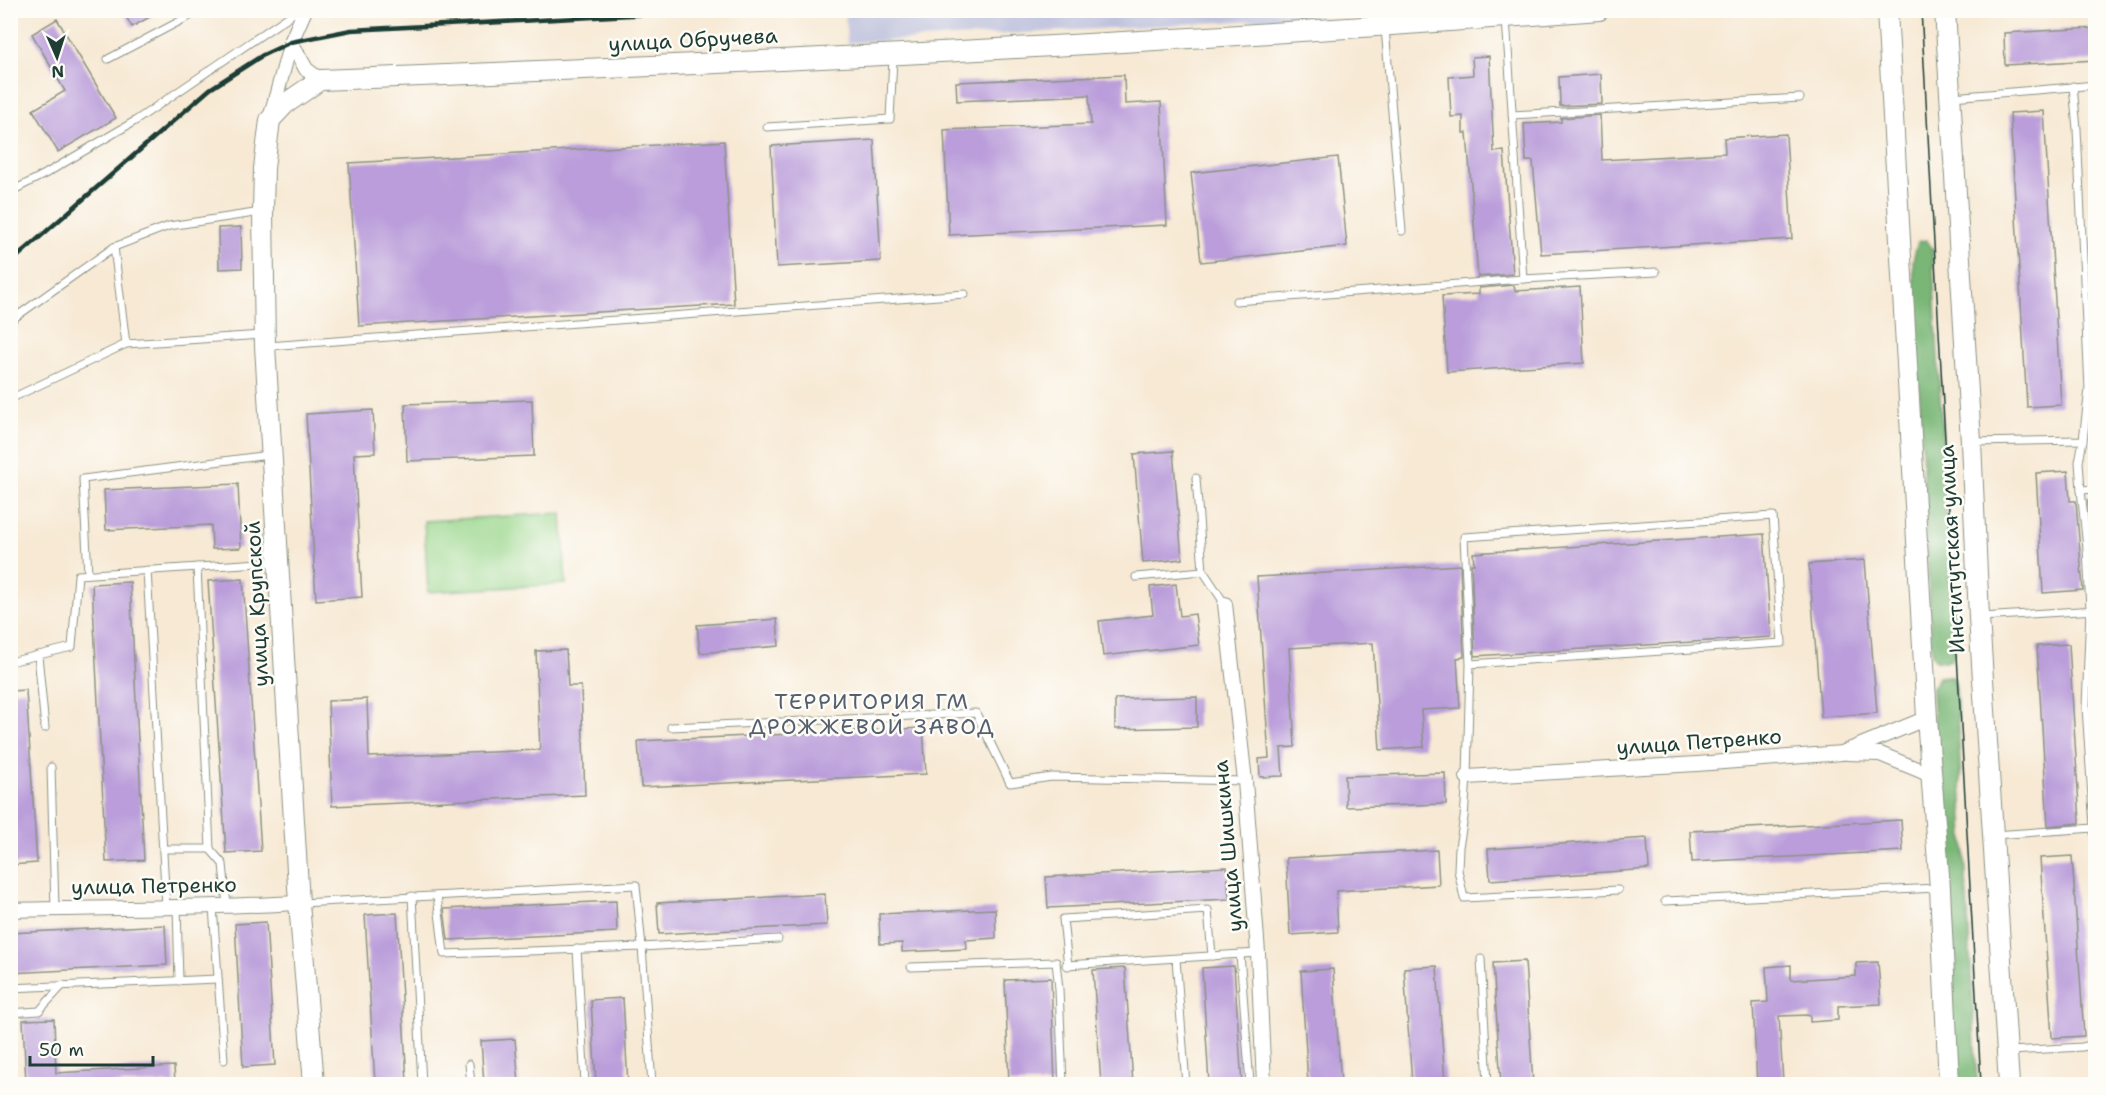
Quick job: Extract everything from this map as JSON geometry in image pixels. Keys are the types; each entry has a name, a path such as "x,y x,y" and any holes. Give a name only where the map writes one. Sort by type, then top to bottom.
{"main road":[{"name":"улица Обручева","path":"320,80 893,55 1385,26 1599,10"},
{"name":"Институтская улица","path":"1887,10 1927,718 1940,888 1949,1084"},
{"name":"Институтская улица","path":"1945,10 1979,617 2009,1084"},
{"path":"270,120 285,104 320,80"},
{"name":"улица Крупской","path":"270,120 264,168 265,340 299,903 314,1084"}],"street":[{"path":"270,120 291,42 305,10"},
{"path":"291,42 306,69 320,80"},
{"name":"улица Шишкина","path":"1225,604 1245,781 1264,1084"},
{"name":"улица Петренко","path":"1467,777 1842,753 1927,718"},
{"path":"1842,753 1880,754 1931,775"},
{"name":"улица Петренко","path":"10,910 220,907 299,903"}],"lane":[{"path":"10,24 14,10"},
{"path":"108,59 201,10"},
{"path":"10,192 135,121 298,10"},
{"path":"1506,18 1523,279"},
{"path":"1385,26 1402,231"},
{"path":"767,127 890,119 893,55"},
{"path":"1950,97 2096,85"},
{"path":"2073,86 2092,389 2079,462 2093,610 2086,707 2096,858"},
{"path":"1512,115 1800,98"},
{"path":"10,321 114,247 169,226 263,212"},
{"path":"114,247 126,344"},
{"path":"1236,301 1523,279 1656,272"},
{"path":"10,399 126,344 265,340 965,294"},
{"path":"1971,442 2083,440"},
{"path":"88,574 83,479 272,455"},
{"path":"1196,478 1203,571 1225,604"},
{"path":"2081,490 2096,489"},
{"path":"1470,664 1782,643 1773,516 1464,537 1470,664 1467,777 1458,870 1464,898 1618,890"},
{"path":"2087,548 2096,548"},
{"path":"10,662 72,647 78,575 278,562"},
{"path":"197,567 210,849 223,864 217,979 224,1060"},
{"path":"147,570 163,849 179,981"},
{"path":"1136,577 1203,571"},
{"path":"1979,617 2093,610"},
{"path":"38,655 45,728"},
{"path":"2086,707 2096,706"},
{"path":"671,727 976,713 1010,783 1052,777 1245,781"},
{"path":"51,767 55,909"},
{"path":"1993,835 2094,828"},
{"path":"163,849 210,849"},
{"path":"299,903 636,885 652,1084"},
{"path":"1665,901 1940,888"},
{"path":"412,896 422,1084"},
{"path":"437,896 444,954 642,947 778,939"},
{"path":"1068,966 1063,919 1208,910 1212,956"},
{"path":"577,949 585,1084"},
{"path":"911,967 1056,962 1068,966 1257,953"},
{"path":"1240,954 1250,1084"},
{"path":"1176,959 1186,1084"},
{"path":"1481,959 1488,1084"},
{"path":"1056,962 1063,1084"},
{"path":"10,988 217,979"},
{"path":"10,1013 39,1011 63,985"},
{"path":"2007,1051 2082,1047 2096,1044"},
{"path":"469,1064 471,1084"}],"shaded area":[{"path":"845,10 1386,11 847,43"}],"green space":[{"path":"1926,240 1932,248 1954,652 1951,659 1945,661 1936,660 1932,655 1913,260 1918,242"},
{"path":"562,513 566,584 428,592 424,521"},
{"path":"1949,676 1954,679 1956,688 1977,1084 1953,1084 1932,690 1938,677"}],"building":[{"path":"122,10 162,10 132,27"},
{"path":"57,19 116,118 58,152 33,110 65,91 32,34"},
{"path":"2096,28 2096,60 2005,65 2004,33"},
{"path":"1489,56 1494,152 1504,151 1513,274 1478,277 1467,133 1463,133 1463,116 1451,117 1449,77 1473,75 1472,57"},
{"path":"1601,74 1602,104 1560,106 1559,77"},
{"path":"1124,75 1125,104 1161,102 1167,225 949,235 944,130 1091,124 1089,95 957,101 956,82"},
{"path":"2044,111 2061,405 2027,407 2010,113"},
{"path":"1600,115 1602,160 1725,153 1724,138 1786,134 1792,239 1541,254 1533,161 1526,161 1524,124 1561,122 1561,118"},
{"path":"874,140 881,261 777,267 771,146"},
{"path":"724,141 734,304 359,326 349,163"},
{"path":"1338,157 1347,246 1201,262 1191,173"},
{"path":"241,227 242,268 219,269 218,228"},
{"path":"1514,285 1515,291 1580,287 1584,363 1447,372 1442,296 1479,294 1479,288"},
{"path":"532,400 534,456 407,461 405,404"},
{"path":"373,410 375,453 354,454 362,597 316,600 306,414"},
{"path":"1173,451 1182,559 1143,563 1134,454"},
{"path":"2068,471 2070,501 2076,501 2083,590 2043,593 2036,473"},
{"path":"238,484 241,548 212,549 211,525 106,530 104,490"},
{"path":"2088,500 2096,500 2096,542 2092,542"},
{"path":"1764,534 1771,637 1475,656 1471,564 1474,564 1473,553"},
{"path":"1865,560 1877,713 1821,717 1809,564"},
{"path":"1460,565 1464,657 1457,658 1460,708 1421,710 1424,747 1380,750 1373,643 1289,648 1295,747 1281,748 1283,776 1260,777 1259,759 1269,758 1257,577"},
{"path":"243,579 261,851 226,853 208,581"},
{"path":"130,582 144,860 106,862 92,584"},
{"path":"1176,584 1180,616 1195,614 1199,645 1103,656 1099,621 1153,615 1150,587"},
{"path":"777,619 779,646 700,653 697,625"},
{"path":"2069,644 2080,823 2048,826 2037,646"},
{"path":"566,650 568,686 581,686 585,795 332,806 328,701 367,699 369,757 540,750 536,651"},
{"path":"26,690 37,863 10,865 10,691"},
{"path":"1197,697 1197,727 1115,729 1115,699"},
{"path":"923,728 926,774 641,787 638,741"},
{"path":"1445,773 1446,804 1346,807 1345,776"},
{"path":"1901,820 1903,851 1692,862 1690,831"},
{"path":"1647,838 1649,869 1490,880 1488,849"},
{"path":"1437,850 1439,885 1336,891 1338,932 1290,935 1286,858"},
{"path":"2072,856 2084,1036 2052,1038 2040,858"},
{"path":"1227,867 1229,899 1048,908 1046,877"},
{"path":"825,894 827,925 659,934 657,903"},
{"path":"616,901 617,932 448,940 444,909"},
{"path":"995,909 996,938 966,940 967,949 902,952 902,943 880,944 879,914"},
{"path":"397,913 407,1082 375,1084 365,915"},
{"path":"266,922 275,1065 243,1067 235,924"},
{"path":"165,925 167,965 10,973 10,933"},
{"path":"1525,961 1533,1084 1501,1084 1493,963"},
{"path":"1878,962 1881,1004 1838,1006 1838,1020 1810,1022 1810,1015 1779,1016 1783,1082 1757,1084 1753,1003 1768,1002 1766,967 1791,965 1791,980 1856,976 1856,963"},
{"path":"1234,966 1242,1084 1209,1084 1202,968"},
{"path":"1437,966 1445,1084 1412,1084 1404,968"},
{"path":"1125,968 1133,1084 1101,1084 1093,970"},
{"path":"1333,969 1341,1084 1308,1084 1301,971"},
{"path":"1051,978 1055,1084 1009,1084 1005,980"},
{"path":"623,998 628,1084 596,1084 591,1000"},
{"path":"54,1019 56,1073 174,1066 175,1084 26,1084 23,1020"},
{"path":"515,1039 519,1084 484,1084 481,1041"}],"tram line":[{"path":"1921,10 1981,1084"}],"railway":[{"path":"10,263 210,89 263,55 291,42 351,30 725,10"}],"district":[{"name":"ТЕРРИТОРИЯ ГМ ДРОЖЖЕВОЙ ЗАВОД","path":"872,714"}]}
